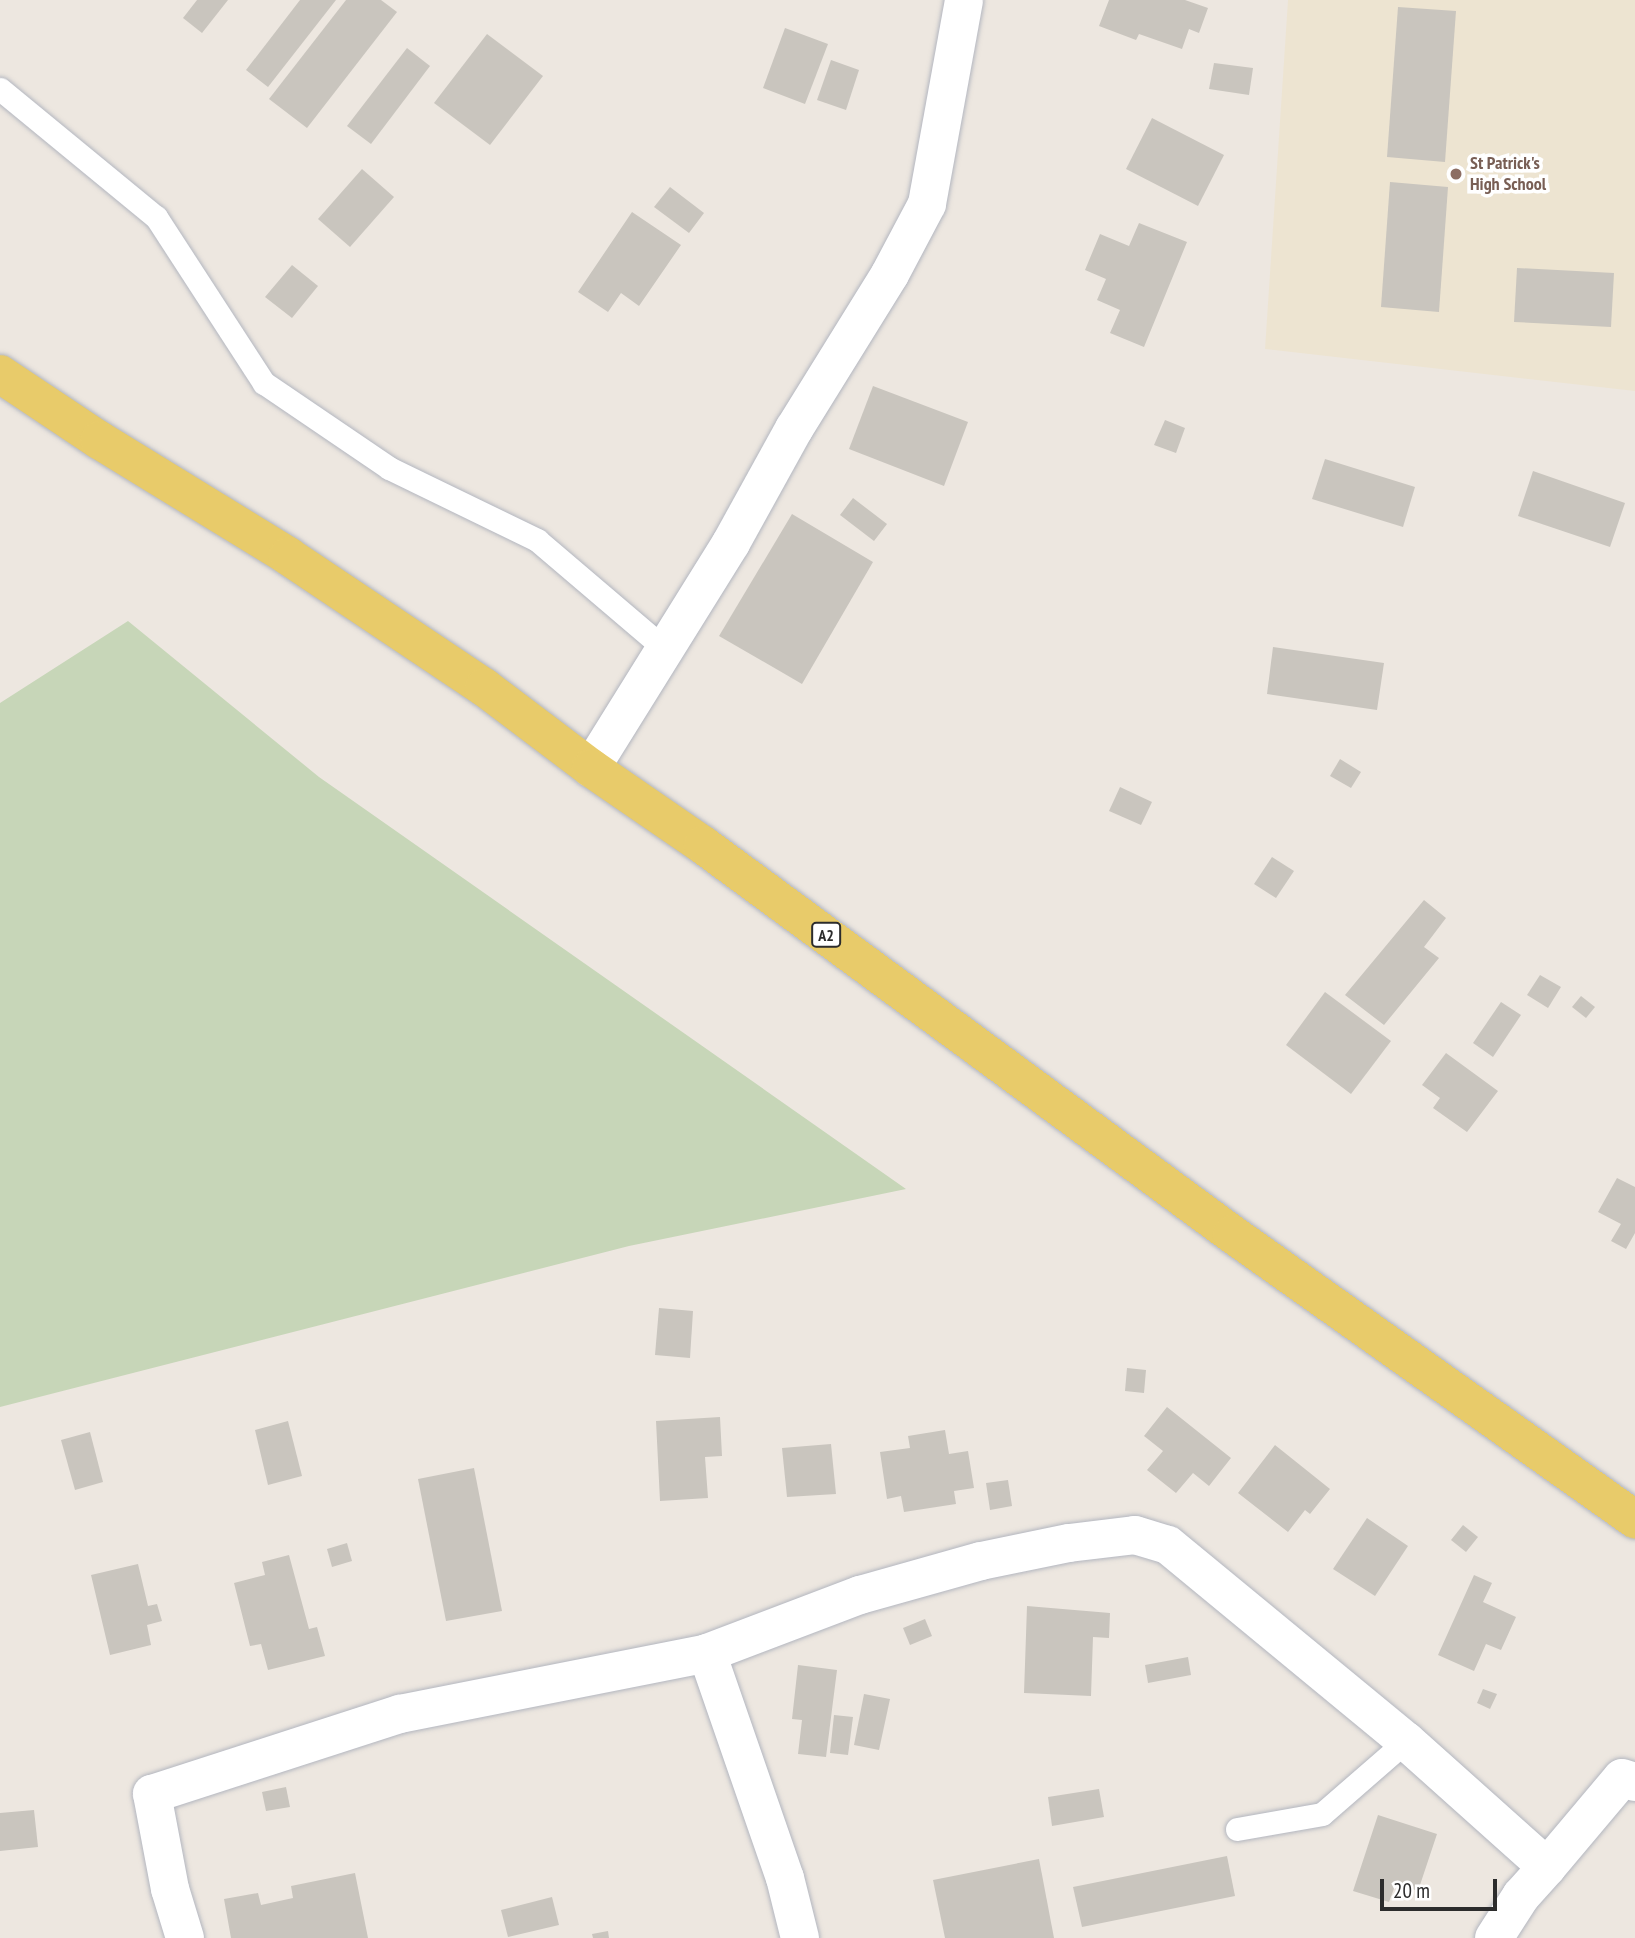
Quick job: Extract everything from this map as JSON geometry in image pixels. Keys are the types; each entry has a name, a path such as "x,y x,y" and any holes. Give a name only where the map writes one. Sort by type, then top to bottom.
{"main road":[{"name":"A2","path":"0,374 323,579 484,687 591,768 703,845 1232,1234 1635,1519"}],"street":[{"path":"591,768 890,274 927,204 964,0"},
{"path":"185,1938 170,1889 152,1794 400,1714 707,1653 860,1595 981,1561 1069,1543 1135,1535 1168,1545 1406,1741 1547,1867"},
{"path":"707,1653 785,1878 800,1938"},
{"path":"1494,1938 1521,1896 1622,1778 1635,1782"}],"lane":[{"path":"0,89 156,217 264,383 389,468 537,540 665,649"},
{"path":"1237,1829 1322,1814 1406,1741"}],"shaded area":[{"name":"St Patrick's High School","path":"1288,0 1635,0 1635,391 1265,349"}],"green space":[{"path":"128,621 319,777 906,1189 629,1246 0,1407 0,703"}],"building":[{"path":"197,0 228,0 202,33 183,18"},
{"path":"300,0 336,0 268,87 246,70"},
{"path":"346,0 381,0 397,12 307,128 269,99"},
{"path":"1109,0 1185,0 1208,8 1199,33 1189,29 1182,49 1139,34 1136,40 1099,26"},
{"path":"1398,7 1456,11 1445,162 1387,157"},
{"path":"785,28 828,44 805,104 763,88"},
{"path":"487,34 543,76 490,145 434,103"},
{"path":"407,48 430,66 371,144 347,126"},
{"path":"831,60 859,70 846,110 817,100"},
{"path":"1214,63 1253,68 1249,95 1209,89"},
{"path":"1152,118 1224,155 1198,206 1126,169"},
{"path":"362,169 394,197 350,247 318,219"},
{"path":"1390,182 1448,187 1439,312 1381,307"},
{"path":"670,187 704,213 689,233 654,207"},
{"path":"632,212 681,245 639,306 621,293 608,312 578,292"},
{"path":"1139,223 1187,242 1144,347 1110,333 1120,310 1097,300 1106,279 1085,270 1100,234 1129,246"},
{"path":"292,265 318,286 292,318 265,297"},
{"path":"1517,268 1614,273 1611,327 1514,322"},
{"path":"873,386 968,422 944,486 849,449"},
{"path":"1165,420 1185,428 1176,453 1154,445"},
{"path":"1325,459 1415,487 1403,527 1312,499"},
{"path":"1533,471 1625,503 1610,547 1518,516"},
{"path":"853,498 887,524 874,541 840,515"},
{"path":"792,514 873,562 802,684 719,636"},
{"path":"1273,647 1384,663 1377,710 1267,694"},
{"path":"1340,759 1361,772 1351,788 1330,776"},
{"path":"1120,787 1152,802 1141,825 1109,811"},
{"path":"1272,857 1294,871 1276,898 1254,884"},
{"path":"1424,900 1446,918 1424,947 1439,958 1384,1025 1345,995"},
{"path":"1540,975 1561,987 1548,1008 1527,995"},
{"path":"1325,992 1391,1041 1351,1094 1286,1045"},
{"path":"1581,996 1595,1007 1586,1018 1572,1007"},
{"path":"1501,1002 1521,1015 1493,1057 1473,1043"},
{"path":"1446,1053 1498,1091 1467,1132 1433,1108 1440,1098 1422,1085"},
{"path":"1617,1178 1635,1187 1635,1233 1626,1249 1611,1241 1621,1224 1598,1212"},
{"path":"659,1308 693,1311 690,1358 655,1355"},
{"path":"1127,1368 1146,1370 1144,1393 1125,1391"},
{"path":"1167,1407 1231,1458 1209,1486 1193,1473 1176,1493 1147,1470 1163,1451 1144,1436"},
{"path":"720,1417 722,1456 705,1457 708,1498 660,1501 656,1421"},
{"path":"288,1421 302,1476 268,1485 255,1430"},
{"path":"945,1430 949,1454 968,1451 974,1488 954,1491 956,1504 904,1512 901,1496 887,1499 880,1452 910,1448 908,1436"},
{"path":"90,1432 103,1482 75,1490 61,1440"},
{"path":"831,1444 836,1494 787,1497 782,1448"},
{"path":"1275,1445 1330,1489 1310,1514 1305,1510 1288,1532 1238,1493"},
{"path":"474,1468 502,1611 446,1621 418,1479"},
{"path":"1008,1480 1012,1506 990,1510 986,1483"},
{"path":"1367,1518 1408,1546 1375,1596 1333,1569"},
{"path":"1463,1525 1478,1537 1466,1552 1451,1540"},
{"path":"347,1543 352,1561 332,1567 327,1549"},
{"path":"289,1555 309,1629 317,1627 325,1656 268,1670 261,1644 250,1646 234,1583 265,1575 262,1562"},
{"path":"138,1564 148,1606 157,1604 162,1621 147,1625 151,1645 110,1655 91,1575"},
{"path":"1474,1575 1492,1583 1483,1602 1516,1617 1501,1650 1486,1644 1474,1671 1438,1655"},
{"path":"1027,1606 1110,1613 1109,1638 1093,1637 1091,1696 1024,1693"},
{"path":"925,1619 932,1636 910,1645 903,1628"},
{"path":"1188,1657 1191,1675 1148,1683 1145,1665"},
{"path":"798,1665 837,1670 826,1757 798,1754 802,1720 792,1719"},
{"path":"1483,1689 1497,1694 1490,1709 1477,1703"},
{"path":"864,1694 890,1699 879,1750 854,1745"},
{"path":"834,1715 853,1717 848,1755 830,1753"},
{"path":"286,1787 290,1807 266,1811 262,1792"},
{"path":"1099,1789 1104,1817 1052,1826 1048,1797"},
{"path":"34,1810 38,1847 0,1851 0,1813"},
{"path":"1378,1815 1437,1834 1418,1891 1396,1883 1389,1902 1353,1891"},
{"path":"1227,1856 1235,1896 1082,1927 1073,1887"},
{"path":"1039,1859 1054,1938 945,1938 933,1880"},
{"path":"355,1873 368,1938 231,1938 224,1899 258,1893 261,1905 293,1898 291,1886"},
{"path":"552,1897 559,1925 508,1937 501,1910"},
{"path":"608,1931 609,1938 593,1938 592,1934"}],"place":[{"name":"St Patrick's High School","path":"1456,174"}]}
